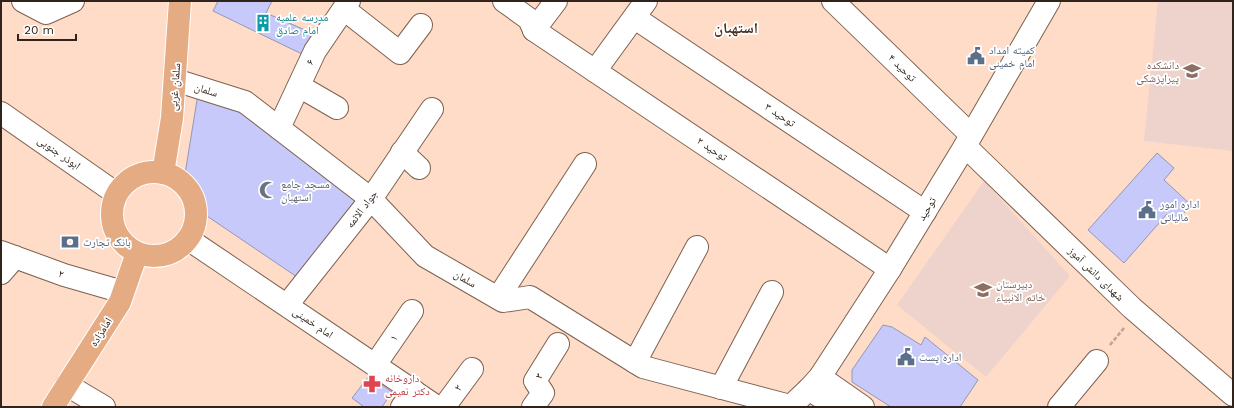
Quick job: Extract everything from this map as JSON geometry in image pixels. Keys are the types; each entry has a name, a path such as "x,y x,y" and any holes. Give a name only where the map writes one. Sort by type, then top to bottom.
{"main road":[{"name":"سلمان غربی","path":"163,173 172,118 180,1"},
{"path":"148,172 163,173 176,179 186,188 193,200 196,213 194,226 188,238 179,248 167,254 154,257 137,253 128,248 119,238 113,226 112,212 115,197 123,185 135,177 148,172"},
{"name":"امامزاده","path":"53,407 120,302 137,253"}],"street":[{"path":"23,1 46,13 73,1"},
{"name":"توحید ۲","path":"504,1 528,19 534,30 890,269"},
{"path":"534,30 556,1"},
{"name":"توحید ۴","path":"833,1 968,141"},
{"name":"توحید","path":"790,407 814,383 890,269 968,141 1049,1"},
{"path":"347,5 400,53 421,25"},
{"name":"۶","path":"279,128 315,51 347,5"},
{"path":"595,71 640,9"},
{"name":"توحید ۳","path":"640,9 925,212"},
{"name":"سلمان","path":"175,80 245,102 371,199 425,256 503,301 530,297 644,367 790,407"},
{"path":"299,86 337,108"},
{"name":"جواد الائمه","path":"287,305 371,199 432,109"},
{"name":"ابوذر جنوبی","path":"1,113 117,194"},
{"name":"شهدای دانش آموز","path":"968,141 1137,313 1233,395"},
{"path":"402,152 419,168"},
{"path":"498,298 585,164"},
{"name":"امام خمینی","path":"188,238 375,365 408,399 437,407"},
{"path":"635,362 697,247"},
{"name":"۲","path":"6,260 123,292"},
{"path":"721,388 772,292"},
{"name":"۱","path":"375,365 412,311"},
{"name":"۳","path":"533,407 543,394 535,381 558,344"},
{"path":"1059,407 1097,361"},
{"name":"۲","path":"444,407 472,369"},
{"path":"814,383 836,407"},
{"path":"814,383 864,407"},
{"path":"67,385 104,407"}],"path":[{"path":"1097,361 1137,313"}],"shaded area":[{"name":"دانشکده پیراپزشکی","path":"1158,1 1233,1 1233,151 1144,141"},
{"name":"دبیرستان خاتم الانبیاء","path":"984,181 1070,276 986,377 897,305"}],"building":[{"name":"مدرسه علمیه امام صادق","path":"218,1 272,1 266,13 312,33 304,55 213,11"},
{"name":"مسجد جامع استهبان","path":"198,94 234,104 358,200 300,279 201,212 184,180"},
{"name":"اداره امور مالیاتی","path":"1157,153 1174,168 1164,180 1191,205 1176,222 1167,214 1124,263 1088,230"},
{"name":"اداره پست","path":"883,325 892,327 921,345 925,337 978,380 960,407 891,407 852,382 852,370"},
{"name":"داروخانه دکتر نعیمی","path":"369,376 392,392 382,407 364,407 352,398"}],"place":[{"name":"مدرسه علمیه امام صادق","path":"263,23"},
{"name":"کمیته امداد امام خمینی","path":"976,56"},
{"name":"دانشکده پیراپزشکی","path":"1192,71"},
{"name":"مسجد جامع استهبان","path":"268,190"},
{"name":"اداره امور مالیاتی","path":"1147,210"},
{"name":"بانک تجارت","path":"70,242"},
{"name":"دبیرستان خاتم الانبیاء","path":"983,290"},
{"name":"اداره پست","path":"906,357"},
{"name":"داروخانه دکتر نعیمی","path":"372,384"}],"district":[{"name":"استهبان","path":"736,28"}]}
